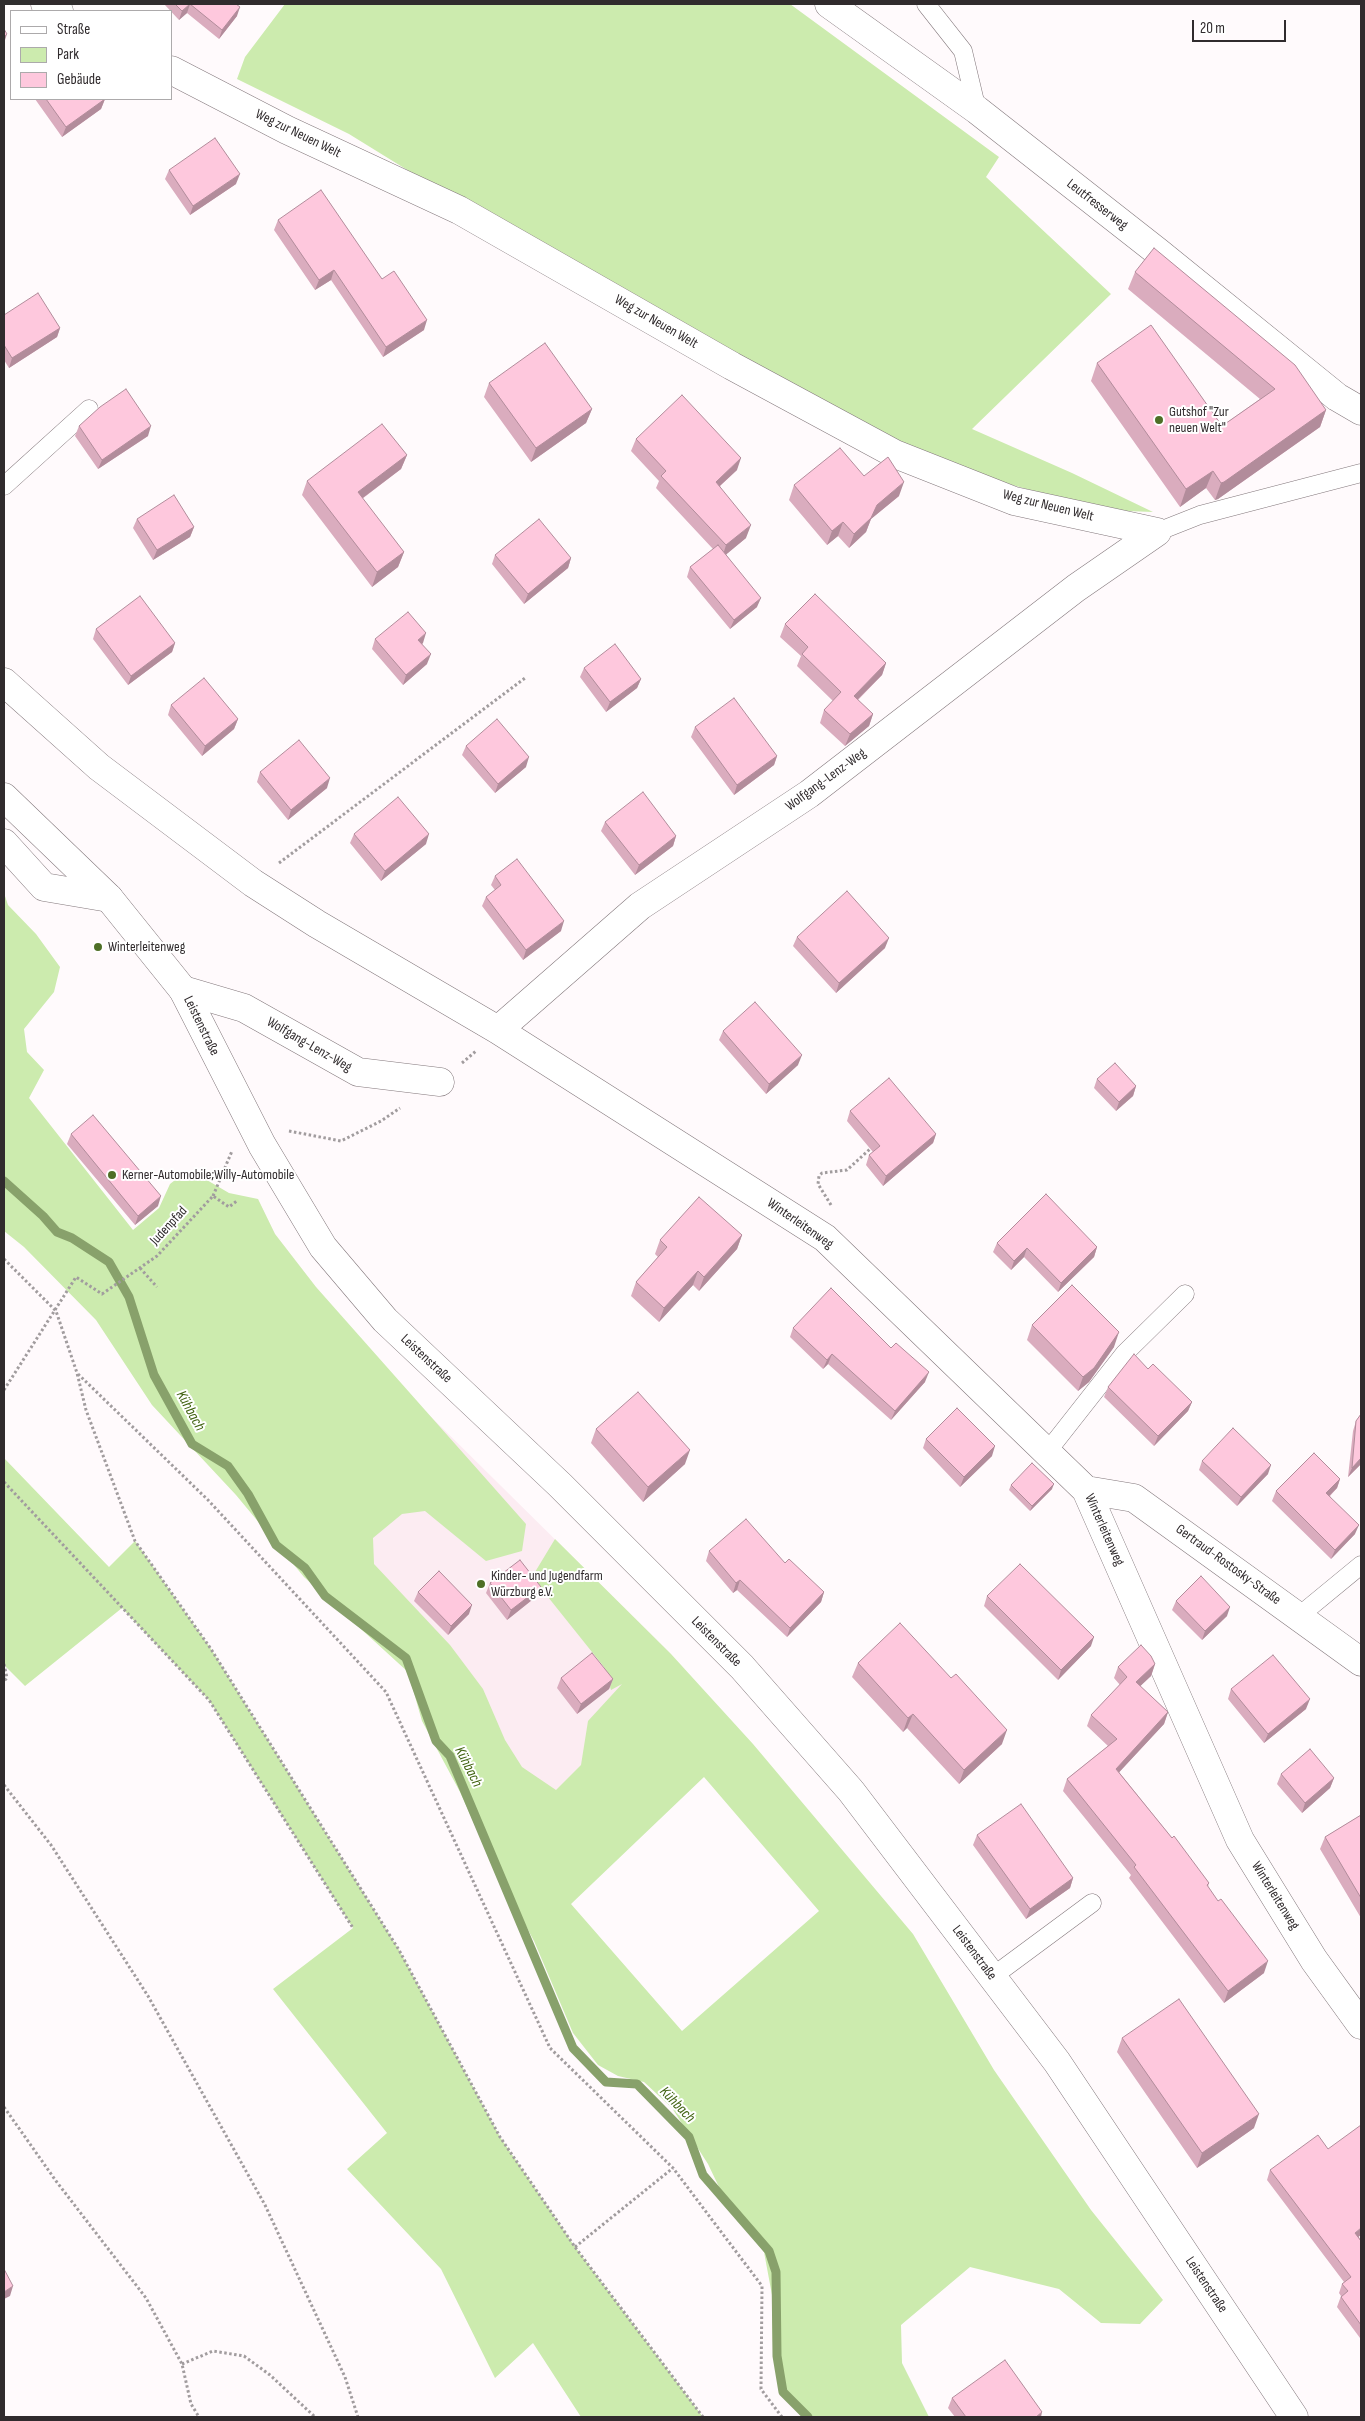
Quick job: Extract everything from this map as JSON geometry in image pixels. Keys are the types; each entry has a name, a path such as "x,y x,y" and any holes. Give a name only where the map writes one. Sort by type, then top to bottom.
{"street":[{"path":"45,4 58,10"},
{"name":"Leutfresserweg","path":"829,4 977,110 1151,246 1337,397 1361,411"},
{"name":"Weg zur Neuen Welt","path":"172,71 287,130 459,210 732,366 895,454 1014,500 1156,532"},
{"name":"Wolfgang-Lenz-Weg","path":"498,1030 640,906 810,794 1076,588 1156,532"},
{"name":"Winterleitenweg","path":"4,682 99,767 253,883 317,924 498,1030 826,1238 1086,1490 1240,1840 1314,1960 1361,2025"},
{"name":"Leistenstraße","path":"4,797 109,898 183,990 262,1145 323,1247 385,1320 560,1485 742,1668 851,1791 1057,2062 1294,2417"},
{"path":"4,843 44,888 109,898"},
{"name":"Wolfgang-Lenz-Weg","path":"183,990 244,1008 358,1072 440,1082"},
{"name":"Gertraud-Rostosky-Straße","path":"1086,1490 1134,1498 1361,1662"}],"lane":[{"path":"926,4 962,51 977,110"},
{"path":"4,486 89,409"},
{"path":"1156,532 1200,515 1361,473"},
{"path":"1047,1452 1124,1354 1185,1294"},
{"path":"1299,1616 1361,1565"},
{"path":"992,1977 1092,1903"}],"path":[{"path":"253,883 525,678"},
{"path":"826,1238 840,1219 818,1184 819,1176 822,1173 844,1171 850,1168 870,1149"},
{"name":"Judenpfad","path":"56,1311 76,1277 102,1294 156,1256 213,1196 231,1151"},
{"path":"213,1196 229,1207 238,1200"},
{"path":"4,1259 56,1311 77,1374 86,1410 136,1541 211,1649 384,1925 500,2136 576,2247 704,2417"},
{"path":"140,1268 157,1286"},
{"path":"4,1390 56,1311"},
{"path":"77,1374 100,1393 208,1500 386,1692 550,2048 673,2168 762,2286 761,2389 782,2417"},
{"path":"4,1482 209,1700 353,1928"},
{"path":"4,1664 7,1678 4,1681"},
{"path":"4,1785 50,1845 148,1996 266,2205 345,2377 358,2417"},
{"path":"4,2107 56,2181 146,2298 182,2364 191,2404 199,2417"},
{"path":"576,2247 673,2168"},
{"path":"182,2364 213,2351 244,2356 270,2376 314,2417"}],"shaded area":[{"name":"Kinder- und Jugendfarm Würzburg e.V.","path":"258,1199 275,1234 316,1287 411,1397 671,1654 531,1892 495,1773 157,1287"}],"green space":[{"path":"285,4 790,4 999,157 986,177 1111,294 972,429 1072,473 1153,512 1101,510 952,468 878,436 438,189 349,134 237,79 245,57"},
{"path":"4,893 8,905 36,934 60,967 54,992 24,1029 27,1052 44,1070 29,1098 133,1230 159,1208 170,1184 184,1173 200,1176 229,1193 258,1199 275,1234 316,1287 526,1524 522,1551 486,1561 425,1511 402,1514 373,1538 374,1564 450,1645 483,1689 505,1740 522,1767 556,1790 581,1765 588,1721 622,1684 611,1690 604,1667 532,1577 555,1539 671,1654 753,1744 913,1934 994,2070 1091,2210 1163,2300 1140,2324 1101,2323 1059,2289 970,2267 901,2325 902,2363 929,2417 803,2417 790,2404 773,2348 772,2295 764,2252 729,2208 708,2164 672,2108 644,2082 618,2076 598,2065 573,2033 534,1941 491,1861 460,1792 422,1721 408,1672 304,1577 236,1495 152,1405 96,1320 24,1247 4,1231","holes":["704,1777 819,1911 682,2031 571,1904"]},
{"path":"4,1458 109,1567 135,1541 211,1649 399,1950 500,2137 575,2247 703,2417 581,2417 533,2343 495,2378 441,2269 347,2169 387,2133 273,1989 353,1928 209,1700 122,1608 25,1686 4,1665"}],"building":[{"path":"175,4 190,4 182,11"},
{"path":"190,4 236,4 240,7 222,30"},
{"path":"47,100 104,100 66,127"},
{"path":"215,138 240,174 193,206 169,170"},
{"path":"321,190 382,279 394,271 427,320 386,347 334,270 319,280 278,220"},
{"path":"1154,248 1295,365 1326,410 1221,483 1213,471 1186,489 1097,363 1151,325 1222,426 1275,389 1135,272"},
{"path":"38,293 60,328 12,358 4,345 4,315"},
{"path":"545,343 592,409 536,448 489,383"},
{"path":"126,389 151,426 102,460 79,426 100,407"},
{"path":"682,395 741,458 716,482 751,525 726,545 661,476 666,471 636,439"},
{"path":"382,424 407,455 358,492 404,552 377,572 307,481"},
{"path":"840,448 864,476 888,457 904,482 877,505 871,518 854,534 843,522 832,531 794,485"},
{"path":"174,495 194,527 157,550 137,519"},
{"path":"539,519 571,558 528,594 495,555"},
{"path":"718,545 761,598 734,620 690,567"},
{"path":"815,594 886,663 854,696 873,714 850,734 824,710 841,692 802,654 808,647 785,624"},
{"path":"140,596 175,643 131,676 96,629"},
{"path":"408,612 426,633 418,640 431,654 406,675 375,639"},
{"path":"615,644 641,679 610,702 584,668"},
{"path":"204,678 238,719 205,746 171,705"},
{"path":"734,698 777,756 737,785 695,727"},
{"path":"497,719 529,757 498,784 466,746"},
{"path":"299,740 330,778 291,810 260,772"},
{"path":"643,792 676,836 639,865 605,822"},
{"path":"398,797 429,834 385,871 354,834"},
{"path":"517,859 564,921 526,950 486,897 501,885 495,876"},
{"path":"847,891 889,938 839,983 797,937"},
{"path":"755,1002 802,1055 769,1084 723,1031"},
{"path":"1115,1063 1136,1086 1119,1102 1097,1079"},
{"path":"889,1078 936,1134 886,1176 869,1155 880,1146 850,1111"},
{"name":"Kerner-Automobile;Willy-Automobile","path":"93,1115 161,1196 138,1216 71,1134"},
{"path":"1046,1194 1097,1247 1061,1283 1027,1248 1014,1261 997,1243"},
{"path":"699,1197 742,1235 704,1277 698,1271 664,1308 636,1282 667,1247 660,1240"},
{"path":"1072,1285 1119,1332 1094,1368 1083,1377 1032,1325"},
{"path":"831,1288 891,1348 896,1343 929,1372 895,1411 832,1354 827,1360 793,1328"},
{"path":"1134,1354 1148,1369 1153,1364 1192,1402 1158,1436 1108,1387"},
{"path":"638,1392 690,1450 648,1487 596,1429"},
{"path":"957,1408 995,1446 964,1477 926,1439"},
{"path":"1361,1414 1361,1458 1352,1468 1356,1421"},
{"path":"1233,1428 1271,1465 1241,1497 1202,1461"},
{"path":"1314,1453 1340,1479 1326,1493 1359,1525 1335,1550 1276,1491"},
{"path":"1032,1463 1054,1484 1032,1506 1011,1485"},
{"path":"746,1519 785,1563 789,1559 824,1592 790,1628 740,1580 736,1583 709,1551"},
{"path":"520,1560 541,1587 511,1610 490,1583"},
{"path":"1020,1564 1094,1637 1061,1670 987,1596"},
{"path":"439,1571 472,1605 451,1626 418,1592"},
{"path":"1201,1576 1230,1607 1205,1631 1176,1601"},
{"path":"900,1623 951,1678 956,1674 1007,1730 964,1770 913,1714 908,1718 858,1663"},
{"path":"1141,1645 1151,1656 1155,1664 1136,1682 1168,1712 1116,1769 1172,1838 1174,1836 1209,1883 1207,1885 1218,1901 1221,1899 1268,1961 1228,1991 1134,1867 1136,1865 1067,1779 1117,1739 1091,1715 1127,1677 1118,1667"},
{"path":"592,1653 613,1679 581,1704 561,1678"},
{"path":"1273,1655 1310,1699 1268,1734 1231,1689"},
{"path":"1310,1749 1334,1778 1305,1803 1281,1774"},
{"path":"1021,1804 1073,1878 1030,1909 977,1835"},
{"path":"1361,1815 1361,1898 1325,1837"},
{"path":"1179,1999 1259,2114 1202,2153 1122,2038"},
{"path":"1361,2125 1361,2228 1355,2233 1361,2241 1361,2325 1341,2297 1348,2291 1342,2284 1351,2277 1270,2170 1318,2135 1328,2149"},
{"path":"4,2269 13,2286 4,2292"},
{"path":"1005,2360 1042,2412 1036,2417 966,2417 952,2398"}],"waterway":[{"name":"Kühbach","path":"4,1181 43,1216 57,1232 72,1238 109,1262 129,1297 154,1375 192,1444 228,1466 248,1494 276,1545 305,1568 325,1596 406,1658 436,1741 450,1756 573,2048 606,2082 637,2084 689,2137 703,2175 769,2251 776,2272 777,2356 783,2392 808,2417"}],"place":[{"name":"Gutshof \"Zur neuen Welt\"","path":"1159,420"},
{"name":"Winterleitenweg","path":"98,947"},
{"name":"Kerner-Automobile;Willy-Automobile","path":"112,1175"},
{"name":"Kinder- und Jugendfarm Würzburg e.V.","path":"481,1584"}]}
